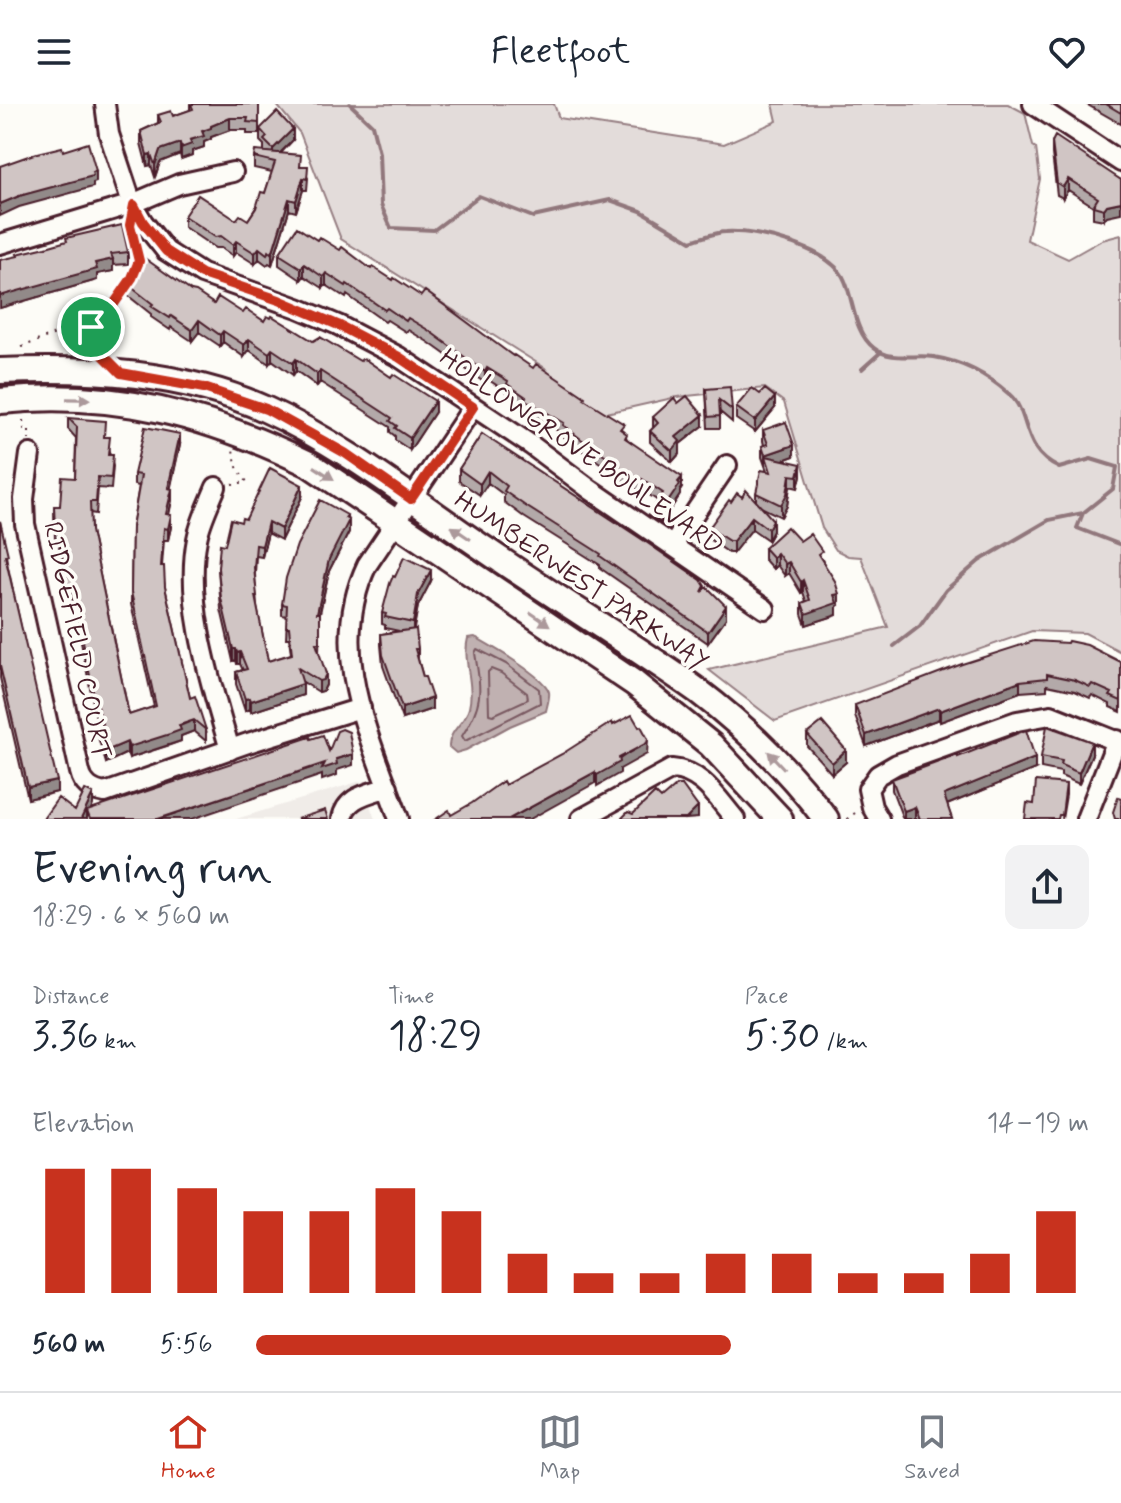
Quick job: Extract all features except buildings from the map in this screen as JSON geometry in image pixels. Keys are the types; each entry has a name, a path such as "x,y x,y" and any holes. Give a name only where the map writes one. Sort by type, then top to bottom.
{"main road":[{"name":"HUMBERWEST PARKWAY","path":"0,371 44,369 121,373 204,388 266,409 345,453 711,701 736,720 774,757 826,819"},
{"path":"11,406 87,399 125,402 219,424 257,438 309,464 634,683 711,745 780,819"}],"street":[{"name":"HOLLOWGROVE BOULEVARD","path":"105,104 109,134 133,205 166,251 202,274 279,300 338,325 399,357 765,609"},
{"path":"1033,104 1121,162"},
{"path":"0,244 133,205 179,184 233,172"},
{"path":"399,819 361,708 350,660 352,613 367,565 473,407"},
{"name":"RIDGEFIELD COURT","path":"30,454 24,499 25,524 85,785 96,792 105,793 361,708"},
{"path":"673,545 727,465"},
{"path":"216,487 196,541 194,600 210,679 230,750"},
{"path":"879,819 872,807 868,789 878,775 897,764 1017,721 1051,715 1119,742 1086,819"},
{"path":"581,819 672,769 684,770 701,779 735,819"},
{"path":"342,819 344,809 354,799 388,787"}],"path":[{"path":"133,205 130,225 139,261 135,270"},
{"path":"22,347 94,318 114,304 127,287"},
{"path":"94,318 91,335 95,347 121,373"},
{"path":"11,406 24,429 29,429 30,454"},
{"path":"216,487 247,482 237,467 232,445"}],"shaded area":[{"path":"276,104 554,104 559,118 724,144 777,121 773,104 1008,104 1025,113 1036,148 1040,179 1027,240 1068,259 1102,240 1121,235 1121,652 1085,633 1032,631 775,721 709,670 888,627 861,557 848,556 836,550 822,528 784,402 765,388 677,397 602,414 573,407 545,368 341,239 300,133"},
{"path":"361,781 375,819 236,819"}],"water":[{"path":"475,637 538,678 546,686 549,699 546,711 456,753 449,747 449,741 469,708 471,690 466,655 468,638"}],"waterway":[{"path":"350,104 372,125 379,153 381,205 391,228 434,230 479,196 533,217 610,200 641,211 691,241 726,232 775,238 811,251 838,270 845,281 858,326 874,348 888,355 945,359 984,375 1016,402 1032,442 1046,460 1059,468 1091,459 1117,467 1113,489 1083,513 1049,520 979,561 946,590 920,626 894,646"},
{"path":"862,369 881,352"},
{"path":"1083,513 1077,528 1121,545"}],"route":[{"path":"134,205 166,251 202,274 279,300 338,325 399,357 473,407 411,499 345,453 266,409 204,388 121,373 95,347 91,327 94,318 114,304 127,287 139,261 131,239 134,205"}]}
